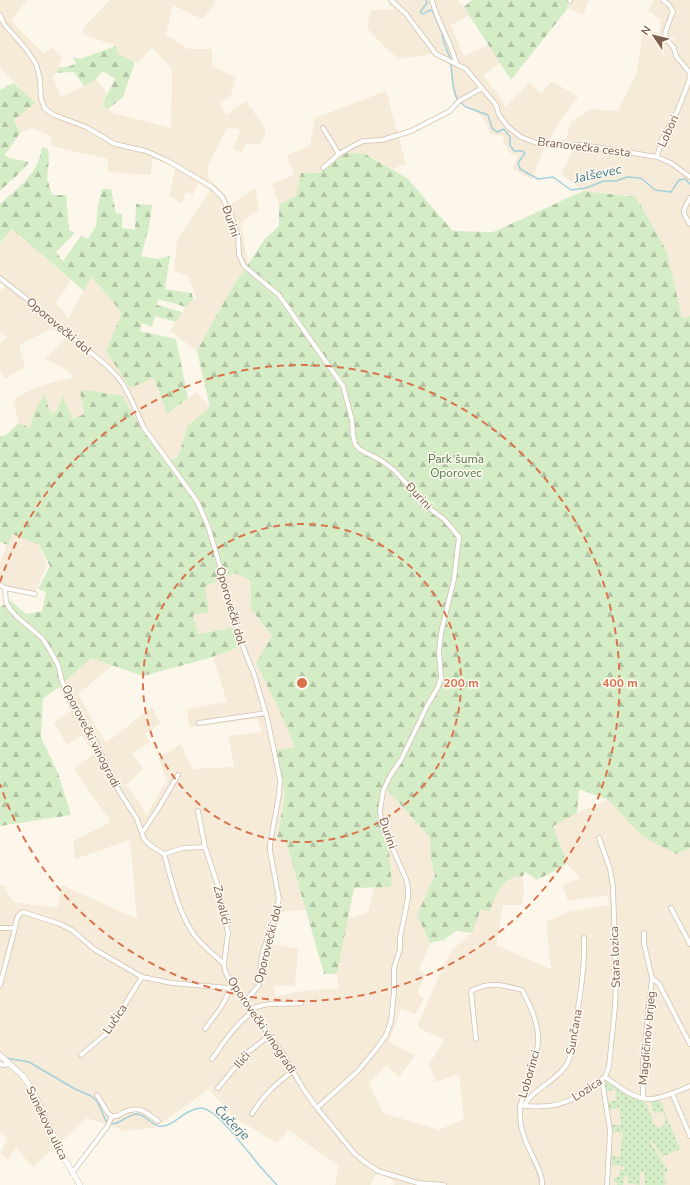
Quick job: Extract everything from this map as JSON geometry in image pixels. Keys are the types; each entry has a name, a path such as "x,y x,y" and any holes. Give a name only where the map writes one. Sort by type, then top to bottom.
{"street":[{"name":"Branovečka cesta","path":"391,0 406,14 436,54 466,69 496,105 499,115 508,127 521,137 539,144 584,146 657,157 671,163 690,177"},
{"path":"432,0 454,54 453,62"},
{"name":"Lobori","path":"657,157 662,139 677,112 689,81 690,73 676,56 674,48 667,40 666,32 673,11 663,0"},
{"name":"Đurini","path":"0,15 4,24 26,49 36,64 40,79 40,99 45,109 54,115 86,127 115,144 146,151 168,161 212,187 222,197 231,215 238,236 239,255 244,266 278,295 343,386 352,420 355,444 359,449 382,461 394,470 429,508 445,520 459,537 454,579 441,634 439,652 441,678 438,687 383,791 380,811 382,824 406,879 408,888 408,898 400,938 400,949 394,968 394,992 391,1021 386,1035 358,1071 317,1108"},
{"path":"323,168 339,154 363,141 382,140 411,131 450,111 459,101 482,88"},
{"path":"323,128 339,154"},
{"path":"690,198 683,210 683,213 690,224"},
{"name":"Oporovečki dol","path":"0,278 33,304 116,375 130,397 144,428 197,501 208,526 234,619 254,674 266,714 280,780 279,795 270,844 279,899 275,917 262,955 258,985 246,1002"},
{"path":"0,585 5,588 35,594"},
{"name":"Oporovečki vinogradi","path":"5,588 6,602 10,609 42,638 51,652 58,665 72,706 93,737 116,784 137,818 144,839 164,854 179,903 191,929 201,942 224,964 230,987 246,1002 283,1054 304,1090 317,1108 362,1160 378,1171 418,1184 444,1185"},
{"path":"199,723 266,714"},
{"path":"142,833 178,775"},
{"name":"Zavalići","path":"198,811 205,847 219,889 228,932 224,964"},
{"name":"Stara lozica","path":"599,838 610,869 613,887 616,980 609,1066 603,1078"},
{"path":"164,854 183,848 205,847"},
{"path":"671,908 690,944"},
{"path":"0,985 17,918 23,912 60,924 72,930 94,949 142,977 172,983 230,987 229,992 219,1010 205,1029"},
{"path":"0,928 15,928"},
{"path":"644,933 644,944 652,978 659,984 690,1044"},
{"name":"Sunčana","path":"522,1106 560,1073 569,1061 580,999 584,938"},
{"name":"Lučica","path":"81,1055 107,1033 142,977"},
{"name":"Magdičinov brijeg","path":"643,1098 642,1062 652,978"},
{"name":"Loborinci","path":"476,1039 471,991 482,985 496,984 522,990 532,1008 538,1041 522,1106 521,1127 524,1138 543,1179 542,1185"},
{"path":"212,1059 230,1033 256,1006 267,1004 301,1003"},
{"name":"Ilići","path":"218,1088 247,1053 269,1036"},
{"name":"Sunekova ulica","path":"0,1056 22,1075 32,1089 72,1173 80,1185"},
{"path":"0,1064 4,1065 9,1063"},
{"path":"252,1114 264,1096 276,1084 293,1071"},
{"path":"603,1078 610,1131 607,1185"},
{"name":"Lozica","path":"522,1106 548,1106 571,1101 603,1078 634,1095 643,1098"},
{"path":"643,1098 657,1098 690,1086"},
{"path":"672,1093 690,1136"},
{"path":"97,1095 112,1118"},
{"path":"72,1173 107,1127 112,1118 133,1109 139,1109 144,1110 158,1121"}],"shaded area":[{"path":"0,0 27,0 11,21 43,53 53,48 63,58 53,77 61,97 96,79 107,93 102,105 113,113 171,128 172,69 152,47 138,63 118,54 116,46 82,34 85,26 110,0 215,0 213,7 202,19 173,5 166,35 188,49 212,49 212,66 236,77 231,95 220,103 226,115 246,101 266,130 261,145 246,143 242,152 233,149 241,129 227,128 208,166 208,178 226,195 230,205 255,188 259,209 241,223 248,264 228,294 197,351 170,331 187,305 196,298 188,275 174,271 177,240 210,191 198,182 193,195 186,192 182,203 169,196 175,168 167,164 153,158 150,175 108,172 108,159 52,146 50,136 33,128 20,133 14,120 34,103 0,67"},
{"path":"391,0 458,0 469,15 451,25 464,56 489,45 500,63 483,76 500,97 505,107 529,83 541,93 552,81 578,97 562,118 550,139 566,140 570,123 591,109 618,111 637,72 643,29 659,33 661,20 648,11 654,0 690,0 690,333 682,319 667,252 636,197 583,191 561,174 573,150 544,148 532,180 512,169 519,155 511,154 504,144 503,136 490,134 483,117 454,97 449,63 432,54 399,59 367,28 371,10 394,10 389,4"},
{"path":"567,0 589,0 583,15 568,8"},
{"path":"386,91 406,164 392,169 366,154 346,153 319,173 298,195 279,205 272,184 294,175 287,155 310,146 315,118"},
{"path":"12,229 71,281 56,303 68,318 92,277 122,313 106,351 154,378 167,414 196,392 210,407 188,425 178,457 166,462 141,428 123,396 80,392 84,414 73,419 63,396 56,412 51,414 44,395 34,412 30,428 19,423 13,400 36,387 74,377 65,369 45,359 66,338 51,329 19,345 25,367 5,379 0,370 0,343 7,338 0,331 0,291 5,287 0,283 0,243"},
{"path":"12,533 39,545 47,565 33,596 0,588 0,563"},
{"path":"235,573 250,579 251,609 272,636 256,663 277,705 295,747 276,750 285,794 277,838 286,841 306,910 281,912 273,944 298,949 295,986 274,986 276,996 308,990 339,989 337,974 348,919 368,912 375,887 392,887 388,839 382,808 386,788 430,838 431,860 435,875 417,915 430,943 419,970 426,975 417,992 424,999 415,1014 401,1009 389,1042 415,1055 399,1077 386,1065 369,1083 383,1113 439,1130 464,1119 459,1074 436,1082 429,1064 445,1040 417,1027 440,974 452,950 472,933 481,909 489,911 500,888 514,876 523,876 524,891 522,905 503,905 496,945 551,969 546,922 568,912 609,905 607,895 568,901 562,885 580,878 567,864 552,826 577,813 608,800 643,837 677,854 690,848 690,1185 394,1185 395,1182 378,1172 370,1185 335,1185 339,1166 288,1130 277,1143 233,1117 209,1089 166,1120 152,1128 125,1131 87,1118 33,1167 16,1148 8,1160 0,1154 7,1138 0,1132 0,885 4,886 13,902 57,908 62,885 137,919 130,840 75,859 73,841 111,822 74,769 93,754 82,735 67,745 54,723 72,710 59,687 91,658 113,665 78,694 106,743 152,707 160,723 145,734 150,742 132,754 143,769 126,785 141,804 146,816 167,780 159,758 181,744 192,769 234,767 229,736 262,732 257,719 189,727 187,709 227,702 213,657 243,646 236,627 198,634 193,615 205,587"}],"green space":[{"path":"472,0 567,0 568,8 511,80 464,7"},
{"path":"116,46 118,54 135,62 123,97 108,109 102,105 115,79 103,71 96,79 84,86 74,72 55,73 59,67 68,67 76,63 73,57 80,59"},
{"path":"14,83 35,103 14,120 20,133 5,155 9,158 29,162 0,191 0,90"},
{"path":"42,147 48,149 49,159 47,178 52,195 66,195 69,230 75,233 56,252 63,261 81,236 88,239 96,226 98,205 102,189 111,189 116,213 122,214 122,228 135,230 136,204 152,205 149,227 141,256 157,259 170,256 165,289 192,293 193,300 186,307 158,299 157,305 182,312 176,322 155,316 152,327 142,323 140,331 176,339 188,398 167,414 154,378 130,388 106,351 122,313 92,277 84,291 12,229 0,243 0,204 32,173 40,157"},
{"name":"Park šuma Oporovec","path":"346,153 365,154 407,178 453,231 493,232 583,191 636,197 667,252 682,318 690,316 690,848 677,854 643,837 608,800 579,789 577,813 553,826 567,864 537,880 525,872 523,876 510,879 501,888 489,912 481,909 472,933 456,931 444,940 430,943 417,915 435,875 431,860 430,838 386,788 382,808 388,839 392,887 354,888 337,974 324,974 286,841 277,838 285,794 276,750 295,747 277,705 256,663 272,636 251,609 250,580 235,573 205,587 209,612 193,615 198,634 237,627 243,646 206,659 143,676 91,658 59,687 43,699 41,737 58,773 71,815 0,826 0,607 11,601 26,614 42,611 46,592 38,589 50,566 39,545 12,534 8,545 0,542 0,436 5,436 19,423 30,428 34,412 44,394 51,414 56,412 63,396 73,419 84,414 80,392 86,390 123,396 141,428 166,462 178,457 188,425 210,407 197,351 228,294 264,240 279,226 279,205 297,195 301,173 319,173"},
{"path":"606,1081 625,1093 646,1103 655,1126 660,1128 666,1120 663,1111 655,1114 650,1102 660,1100 680,1149 663,1157 653,1142 651,1143 668,1171 663,1174 667,1184 645,1185 644,1172 640,1172 640,1185 627,1183 628,1176 625,1175 623,1185 617,1185 617,1182 614,1182 614,1177 619,1177 620,1169 624,1170 624,1166 610,1165 611,1155 620,1157 623,1133 613,1132 612,1125 621,1125 619,1108 608,1110 607,1102 617,1100 615,1090 605,1091 604,1082"}],"waterway":[{"name":"Jalševec","path":"426,0 427,3 420,12 423,14 432,10 442,33 450,58"},
{"name":"Jalševec","path":"451,64 453,86 457,99"},
{"name":"Jalševec","path":"460,102 466,107 488,115 492,128 497,132 504,129 510,137 510,145 514,151 522,151 525,153 518,163 520,169 538,179 553,177 571,190 586,188 604,181 616,181 627,177 641,178 655,190 671,192 679,180 685,179 690,184"},
{"name":"Čučerje","path":"6,1058 29,1062 75,1089 91,1096 97,1101 106,1121 114,1124 136,1114 143,1116 156,1125 163,1126 172,1123 195,1109 206,1109 214,1114 224,1124 277,1185"}]}
